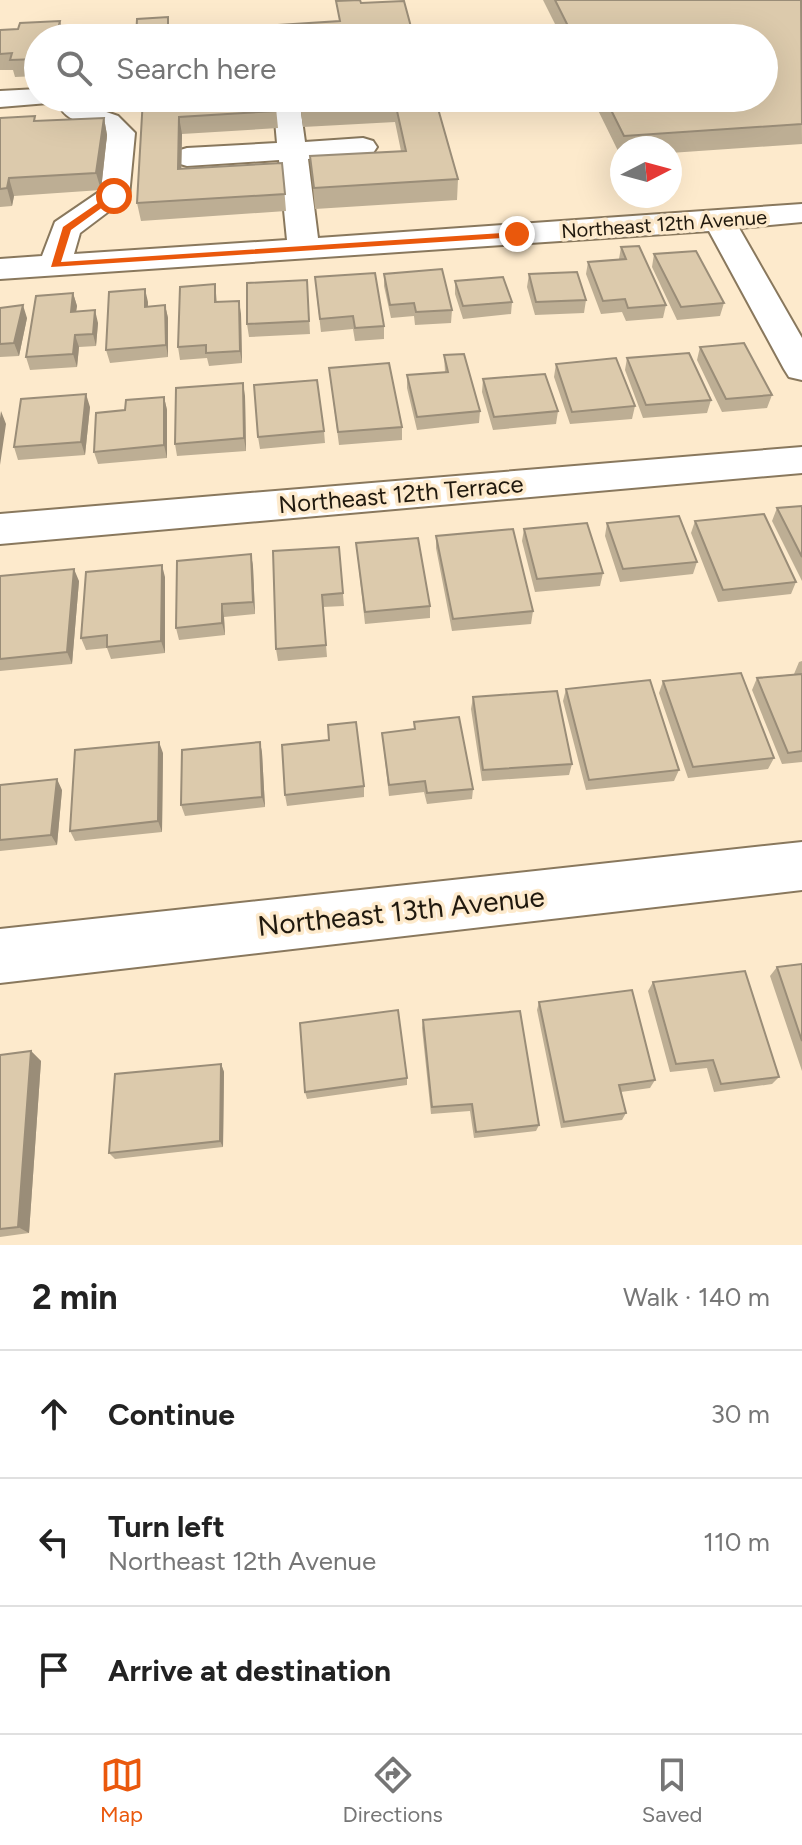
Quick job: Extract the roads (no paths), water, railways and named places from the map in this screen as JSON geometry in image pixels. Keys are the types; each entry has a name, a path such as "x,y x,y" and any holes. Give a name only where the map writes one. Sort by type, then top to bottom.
{"street":[{"path":"0,99 24,98"},
{"path":"55,265 66,229 114,196 121,133 108,122 80,112"},
{"path":"288,112 304,249"},
{"path":"187,157 363,147"},
{"name":"Northeast 12th Avenue","path":"0,269 802,213"},
{"path":"719,221 802,369"},
{"name":"Northeast 12th Terrace","path":"0,529 802,460"},
{"name":"Northeast 13th Avenue","path":"0,956 802,866"}]}
